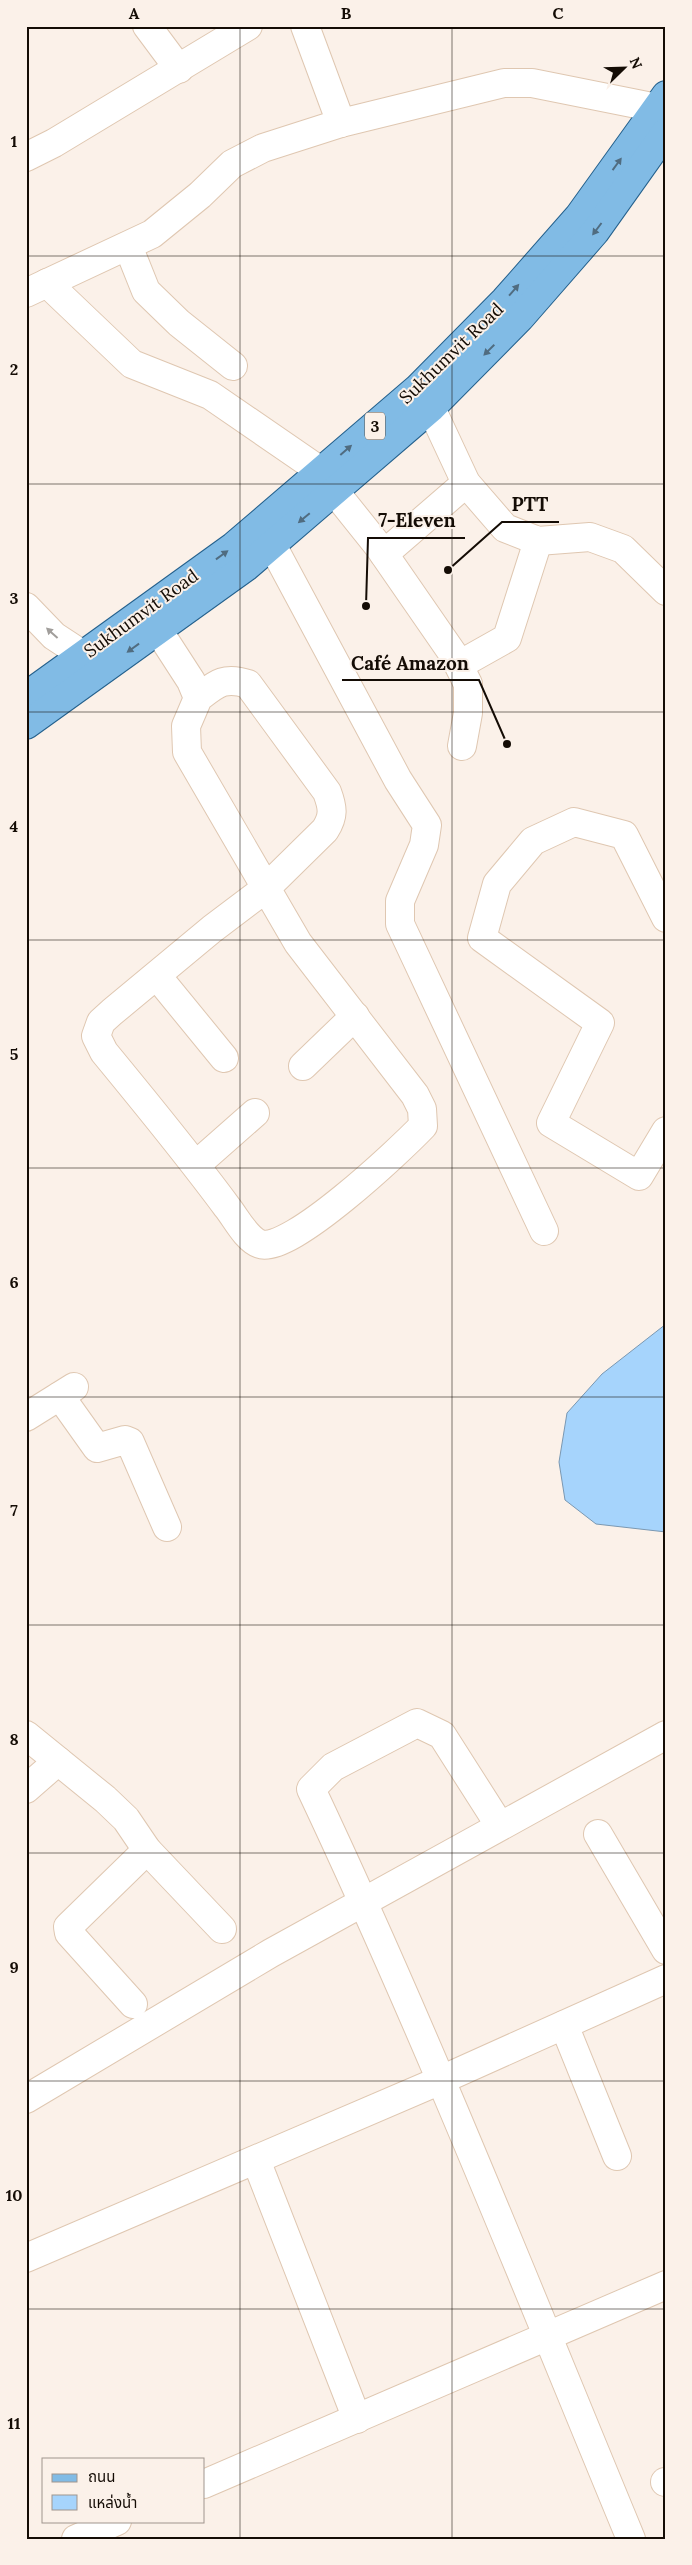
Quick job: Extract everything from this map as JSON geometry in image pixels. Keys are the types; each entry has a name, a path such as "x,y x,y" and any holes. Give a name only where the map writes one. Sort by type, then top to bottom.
{"main road":[{"name":"Sukhumvit Road","path":"26,696 234,546 328,482 431,408 520,318 595,232 664,112"},
{"name":"Sukhumvit Road","path":"26,725 246,567 272,545 328,482 505,300 579,216 664,112"}],"street":[{"path":"147,26 179,68"},
{"path":"26,156 54,143 248,26"},
{"path":"305,26 341,122"},
{"path":"462,746 468,712 468,684 458,665 384,554 328,482 210,395 132,364 36,288 152,234 200,195 232,164 263,148 341,122 504,83 532,83 664,112"},
{"path":"128,246 146,291 179,323 233,366"},
{"path":"431,408 466,483 505,528 538,541 590,537 623,549 666,591"},
{"path":"384,554 466,483"},
{"path":"458,665 507,638 538,541"},
{"path":"272,545 398,780 427,825 424,845 400,901 400,924 544,1231"},
{"path":"26,606 54,636 83,655"},
{"path":"158,630 191,681 198,698"},
{"path":"198,698 186,726 188,752 265,889 298,943 415,1095 422,1109 422,1126 403,1147 344,1199 295,1232 270,1246 259,1244 248,1234 196,1165 104,1052 96,1036 101,1022 212,929 265,889 325,830 332,820 333,807 327,792 248,684 236,680 217,683 198,698"},
{"path":"666,918 624,835 574,822 533,841 497,884 482,938 600,1023 551,1123 639,1176 666,1131"},
{"path":"157,976 224,1058"},
{"path":"304,1066 354,1016"},
{"path":"196,1165 255,1113"},
{"path":"26,1417 67,1391 97,1448 125,1440 130,1442 167,1527"},
{"path":"500,1826 442,1735 416,1723 333,1767 311,1789 364,1902 441,2080 631,2539"},
{"path":"26,1735 126,1819 147,1850 222,1929"},
{"path":"26,2099 271,1953 666,1735"},
{"path":"26,1788 58,1761"},
{"path":"598,1834 666,1950"},
{"path":"133,2004 69,1933 68,1927 147,1850"},
{"path":"26,2258 441,2080 666,1979"},
{"path":"564,2025 617,2156"},
{"path":"256,2160 357,2419"},
{"path":"205,2484 666,2285"},
{"path":"76,2539 115,2522"}],"water":[{"path":"666,1324 666,1532 596,1524 565,1500 559,1462 567,1413 602,1374"}],"place":[{"name":"PTT","path":"448,570"},
{"name":"7-Eleven","path":"366,606"},
{"name":"Café Amazon","path":"507,744"}]}
